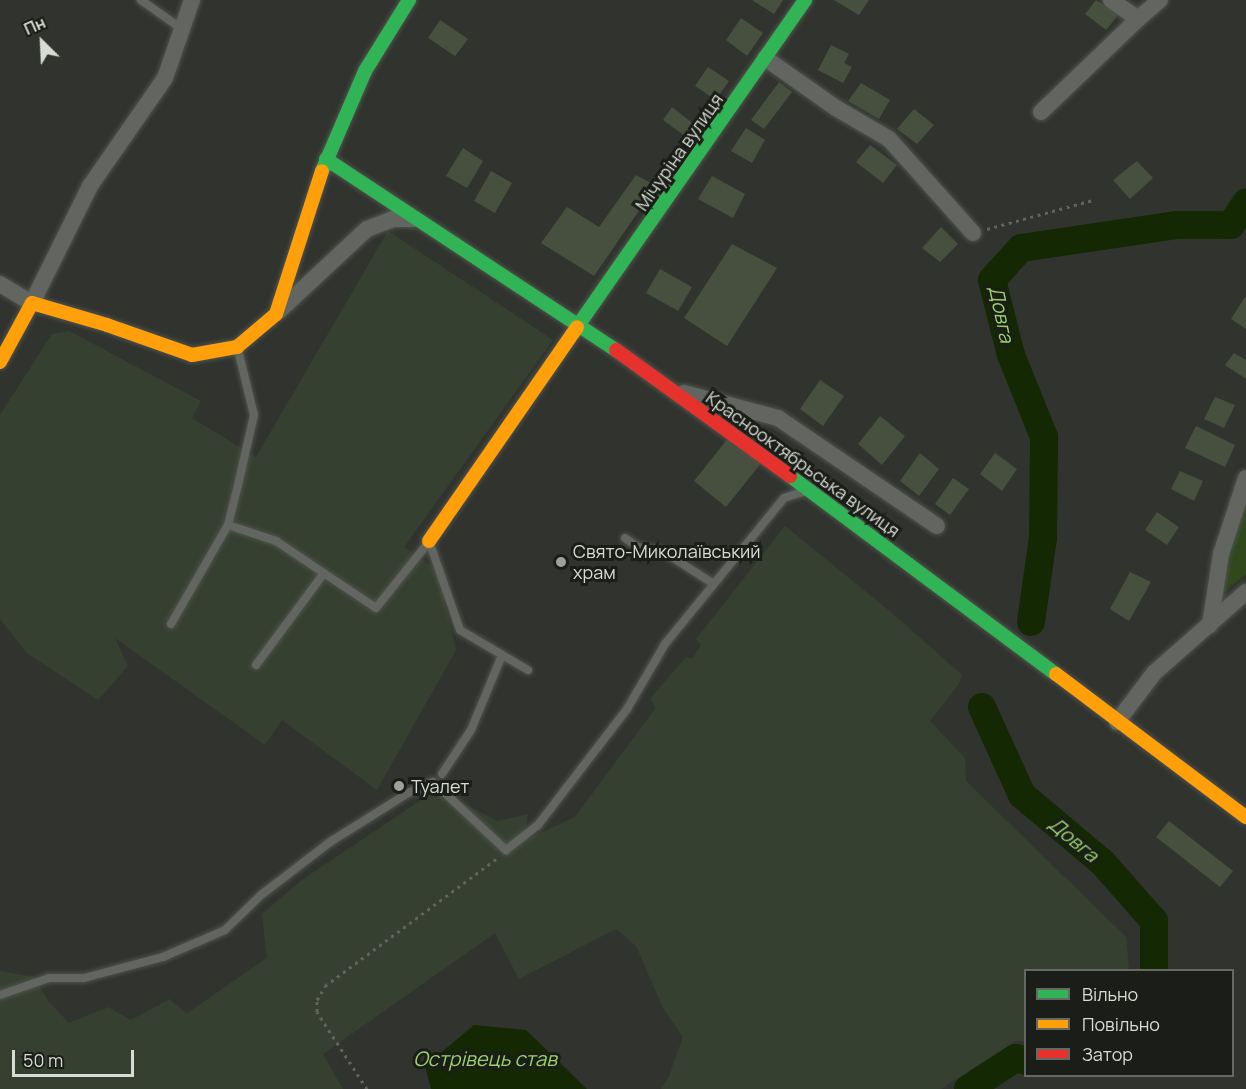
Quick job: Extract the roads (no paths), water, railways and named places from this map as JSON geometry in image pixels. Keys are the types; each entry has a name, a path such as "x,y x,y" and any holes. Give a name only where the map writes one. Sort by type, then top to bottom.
{"street":[{"path":"0,362 90,186 165,78 192,0"},
{"path":"276,314 326,159 365,71 409,0"},
{"name":"Мічуріна вулиця","path":"429,541 582,325 805,0"},
{"path":"1111,0 1138,20"},
{"path":"1041,112 1160,0"},
{"path":"765,58 836,108 889,139 973,233"},
{"name":"Краснооктябрьська вулиця","path":"326,159 414,219 582,325 810,490 1246,817"},
{"path":"0,284 32,303 107,325 192,355 237,347 368,229 393,219 414,219"},
{"path":"672,390 778,418 937,526"},
{"path":"1210,625 1221,554 1246,478"},
{"path":"1118,722 1154,672 1246,592"}],"lane":[{"path":"141,0 182,29"},
{"path":"171,624 228,525 254,415 237,347"},
{"path":"0,995 49,978 84,978 163,957 225,930 261,895 330,842 408,793 433,782 506,850 538,825 627,710 665,644 784,498 810,490"},
{"path":"228,525 276,541 376,608 429,541"},
{"path":"625,538 638,547 664,552 714,584"},
{"path":"429,541 459,630 528,670"},
{"path":"256,665 324,573"},
{"path":"442,774 471,730 502,655"}],"water":[{"name":"Острівець став","path":"474,1025 526,1030 587,1089 431,1089 425,1066"}],"waterway":[{"name":"Довга","path":"1031,622 1043,538 1044,437 1011,355 992,280 1021,248 1177,225 1231,225 1246,203"},
{"name":"Довга","path":"982,707 1022,795 1103,863 1154,921 1154,969"},
{"name":"Довга","path":"968,1089 1016,1058 1024,1060"}],"place":[{"name":"Свято-Миколаївський храм","path":"561,562"},
{"name":"Туалет","path":"399,786"}]}
